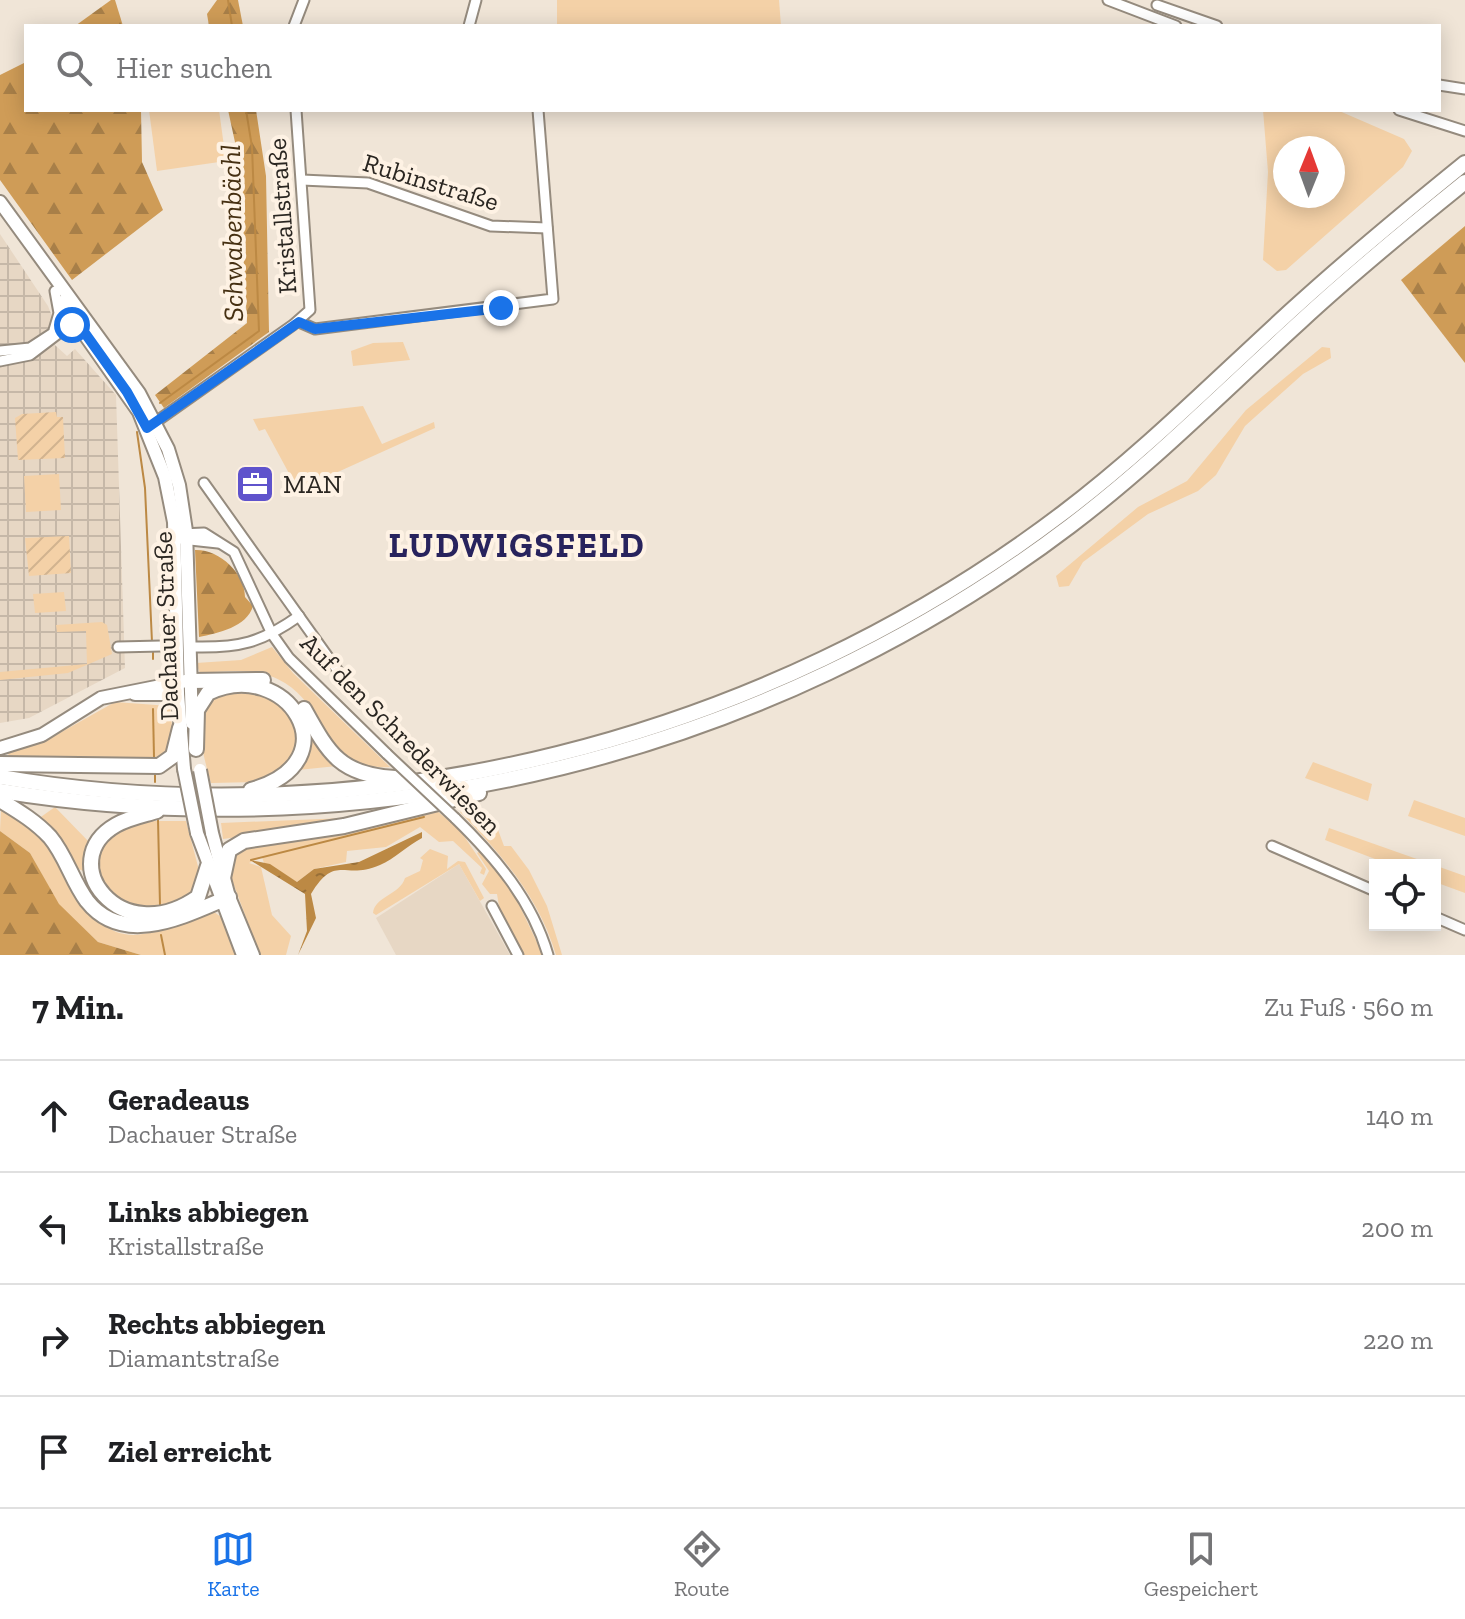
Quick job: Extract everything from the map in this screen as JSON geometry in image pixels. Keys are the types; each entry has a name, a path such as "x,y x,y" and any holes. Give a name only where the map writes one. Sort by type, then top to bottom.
{"highway":[{"path":"0,777 124,792 231,795 303,793 431,780 568,752 662,725 799,670 910,614 1022,543 1091,492 1296,306 1465,163"},
{"path":"223,878 229,850 244,841 403,813 457,800 528,776 642,745 771,698 868,653 987,584 1117,489 1314,310 1465,182"},
{"path":"184,685 241,677 279,685 295,696 325,747 343,765 371,776 431,780"},
{"path":"196,749 197,710 200,700 212,691 262,688 282,696 295,709 303,727 304,742 292,770 273,783 231,795"},
{"path":"0,764 159,766 173,756 180,728"},
{"path":"0,791 89,803 266,809 369,802 528,776"},
{"path":"0,800 24,814 51,838 88,902 105,917 121,924 156,924 224,899"},
{"path":"171,808 116,824 102,836 92,864 101,894 115,908 129,914 150,914 176,908 198,897 208,866"}],"main road":[{"name":"Dachauer Straße","path":"0,202 152,425 182,537 184,685 180,728 184,769 197,833 208,866 253,955"},
{"name":"Dachauer Straße","path":"0,214 152,425"},
{"name":"Dachauer Straße","path":"182,537 177,658 223,878 224,899 243,955"},
{"path":"153,685 166,676 177,658"},
{"path":"0,748 32,740 90,703 112,695 153,685 184,685"},
{"path":"112,695 184,685"}],"street":[{"path":"295,24 304,0"},
{"path":"470,24 476,0"},
{"path":"1108,0 1171,24"},
{"path":"1157,5 1211,24"},
{"path":"1441,85 1465,89"},
{"name":"Kristallstraße","path":"152,425 307,314 310,303 296,112"},
{"path":"299,322 315,329 527,305 545,302 554,296 538,112"},
{"path":"1405,112 1464,131"},
{"name":"Rubinstraße","path":"302,180 368,183 491,226 547,228"},
{"path":"55,291 59,313 55,334"},
{"path":"0,361 30,355 77,318"},
{"path":"0,351 30,348 55,334 89,340"},
{"path":"204,483 353,692"},
{"name":"Auf den Schrederwiesen","path":"182,537 225,545 240,560 272,634 305,677 455,818 511,881 536,923 548,955"},
{"path":"194,647 235,648 272,634 299,616"},
{"path":"118,647 161,646"},
{"path":"1272,846 1369,888"},
{"path":"492,906 518,955"},
{"path":"1441,920 1465,930"}],"shaded area":[{"path":"557,0 779,0 781,24 557,24"},
{"path":"149,112 219,112 226,161 157,171"},
{"path":"1263,112 1342,112 1404,139 1412,151 1403,167 1286,270 1277,271 1263,260 1268,172"},
{"path":"0,234 48,306 55,324 45,336 67,356 75,349 116,395 125,668 29,718 0,723"},
{"path":"403,342 410,360 353,366 351,351 373,343"},
{"path":"1322,347 1330,348 1331,358 1303,374 1245,426 1216,475 1198,491 1148,514 1083,562 1069,586 1059,587 1056,576 1138,507 1187,481 1246,410"},
{"path":"363,406 382,444 434,422 435,428 298,490 265,429 259,431 253,419"},
{"path":"56,412 57,417 63,417 65,458 18,460 15,418 22,414"},
{"path":"59,474 61,510 26,512 24,476"},
{"path":"69,536 71,573 29,576 25,538"},
{"path":"64,592 66,611 35,613 33,594"},
{"path":"102,622 107,625 112,654 68,673 0,680 0,672 87,664 86,631 57,632 56,625"},
{"path":"272,647 293,673 390,767 368,766 338,749 310,708 285,683 255,672 200,673 196,663 241,660"},
{"path":"258,692 277,698 299,729 292,763 256,782 211,783 200,733 203,707 210,698 220,693"},
{"path":"115,702 170,706 174,746 161,760 9,760 8,752 42,743"},
{"path":"307,729 318,748 337,766 298,770 307,751"},
{"path":"1313,762 1372,784 1368,801 1305,778"},
{"path":"1414,800 1465,818 1465,836 1408,816"},
{"path":"55,807 89,842 87,873 73,866 38,819"},
{"path":"1,810 42,837 82,901 108,927 124,934 143,934 214,912 221,917 238,955 141,955 98,942 59,905 30,853 0,831"},
{"path":"436,810 460,830 486,869 484,875 480,873 482,868 453,841 439,842 420,827 386,847 347,851 346,862 314,869 297,882 264,863 262,857 249,863 261,867 272,915 291,936 286,955 260,955 229,872 237,847"},
{"path":"468,810 494,819 504,846 511,846 529,870 547,906 562,955 556,955 540,914 517,878 460,812"},
{"path":"346,818 346,822 223,839 221,823"},
{"path":"144,821 186,821 200,874 195,893 154,908 135,909 112,897 104,887 97,863 99,850 110,834 118,828"},
{"path":"1329,828 1417,859 1375,859 1325,840"},
{"path":"430,849 448,856 447,869 458,861 465,862 484,898 480,901 459,864 376,915 373,913 378,903 398,888 405,878 420,871 423,860 420,858"},
{"path":"480,851 513,892 543,955 520,955 500,912 497,894 490,894 482,884 489,871 477,853"},
{"path":"459,864 510,955 396,955 376,918"},
{"path":"1441,867 1465,876 1465,893 1441,884"}],"green space":[{"path":"115,0 122,24 78,24"},
{"path":"217,0 238,0 243,24 209,24 207,14"},
{"path":"24,63 24,112 141,112 142,162 163,210 72,280 0,180 0,75"},
{"path":"228,112 256,112 266,176 269,332 164,408 155,395 247,323 238,156"},
{"path":"1465,226 1465,363 1401,280"},
{"path":"195,550 213,554 229,564 241,579 245,597 253,606 238,624 199,637"},
{"path":"0,831 30,853 59,904 98,942 141,955 0,955"}],"water":[{"path":"422,832 422,838 380,865 327,874 311,894 316,918 298,955 307,931 305,894 250,860 270,864 297,882 314,869 359,862"}],"waterway":[{"name":"Schwabenbächl","path":"228,0 232,24"},
{"name":"Schwabenbächl","path":"160,403 259,331 252,147 246,112"},
{"name":"Schwabenbächl","path":"137,432 145,488 152,642"},
{"name":"Schwabenbächl","path":"153,648 153,659"},
{"name":"Schwabenbächl","path":"153,709 154,757"},
{"name":"Schwabenbächl","path":"155,773 155,782"},
{"path":"251,860 424,817"},
{"name":"Schwabenbächl","path":"158,820 160,905"},
{"name":"Schwabenbächl","path":"161,935 165,955"}],"place":[{"name":"MAN","path":"255,484"}],"district":[{"name":"LUDWIGSFELD","path":"517,545"}],"route":[{"path":"72,325 77,322 127,392 147,428 299,322 315,329 501,308"}]}
